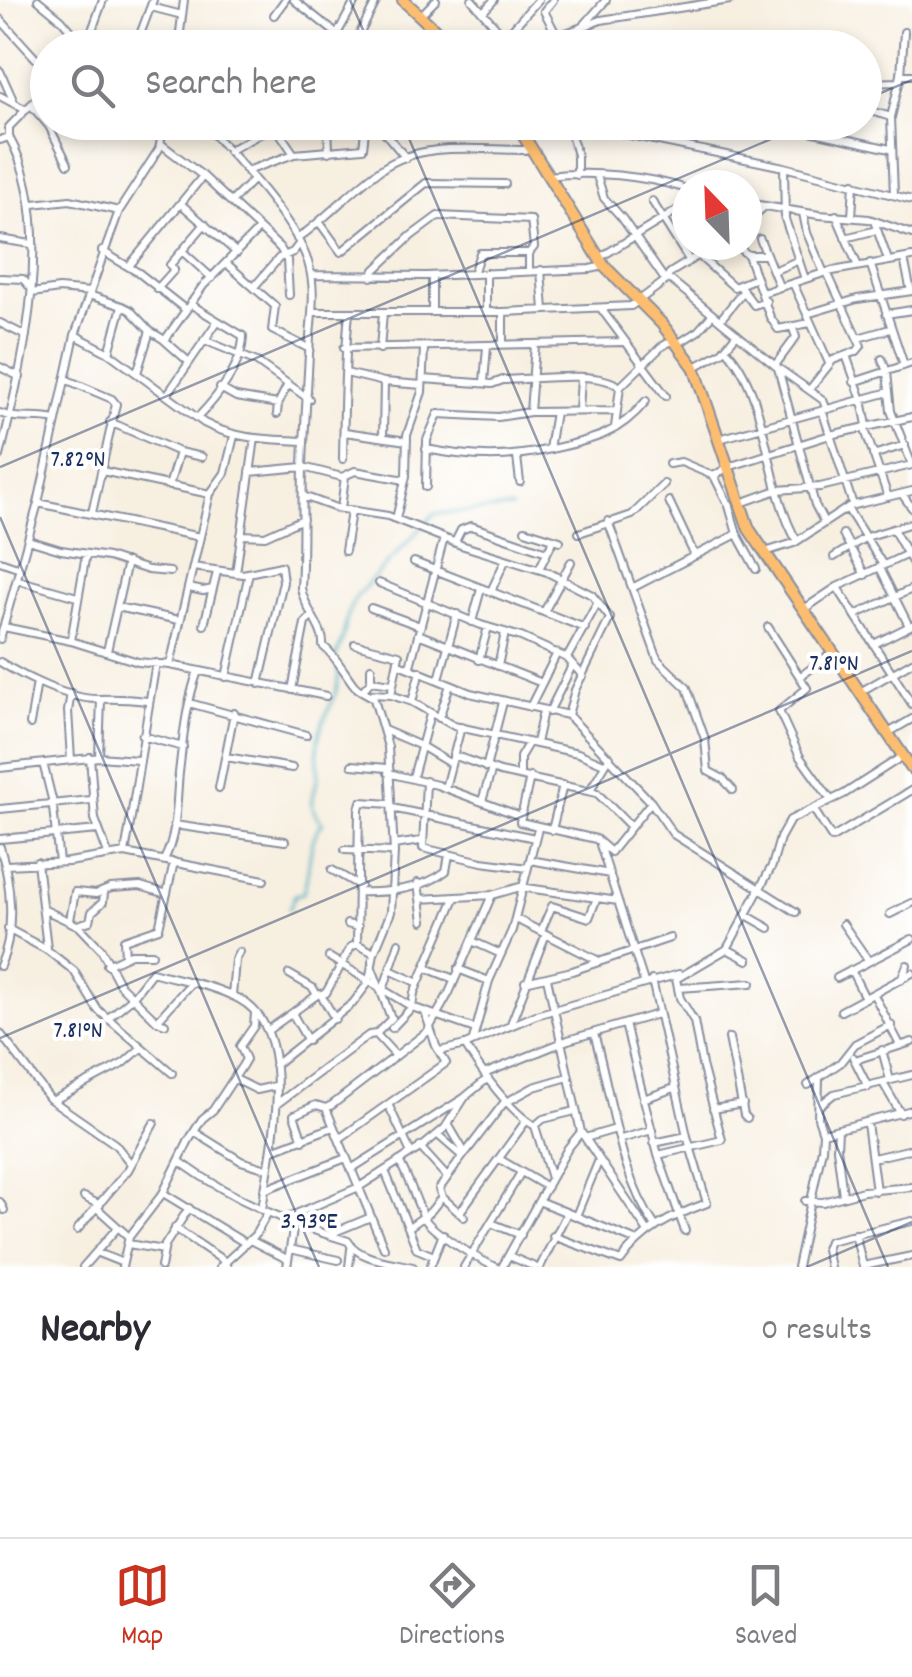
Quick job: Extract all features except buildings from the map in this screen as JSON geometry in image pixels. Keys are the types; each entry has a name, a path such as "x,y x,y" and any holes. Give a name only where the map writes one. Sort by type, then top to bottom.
{"main road":[{"path":"404,0 435,30"},
{"path":"525,140 601,262 677,341 694,367 749,529 912,769"}],"street":[{"path":"38,0 71,30"},
{"path":"92,30 102,0"},
{"path":"180,30 184,0"},
{"path":"274,15 285,0"},
{"path":"294,0 332,30"},
{"path":"362,30 377,0"},
{"path":"420,16 436,0"},
{"path":"472,0 501,30"},
{"path":"484,11 494,0"},
{"path":"511,30 538,0 551,2 544,13 554,30"},
{"path":"584,25 606,0"},
{"path":"568,30 644,11 730,0"},
{"path":"339,30 352,1"},
{"path":"142,30 152,3 182,16"},
{"path":"0,19 30,52"},
{"path":"894,196 891,117 900,79 904,32"},
{"path":"0,71 14,102"},
{"path":"882,81 912,75"},
{"path":"0,96 29,107 9,127 9,137 24,167 32,204 32,291 20,377 0,456"},
{"path":"882,114 891,117"},
{"path":"0,140 9,137"},
{"path":"56,140 68,164"},
{"path":"0,639 38,503 75,335 102,251 119,211 161,140"},
{"path":"219,140 254,179 298,241 311,276 315,312 304,441 301,578 305,607 324,634 323,646 332,652 342,672 361,692 391,695 461,727 578,753 604,764"},
{"path":"228,151 247,140"},
{"path":"285,140 294,154"},
{"path":"329,140 329,152"},
{"path":"247,171 294,154 364,148 365,140"},
{"path":"391,140 406,158"},
{"path":"574,140 577,175"},
{"path":"652,140 854,183 912,200"},
{"path":"850,140 890,149"},
{"path":"160,144 202,176 284,255 289,270 289,295"},
{"path":"254,287 284,255 293,252 298,241 379,170 406,158 451,148 530,150"},
{"path":"784,167 784,208 805,278"},
{"path":"129,266 202,176"},
{"path":"547,176 597,176 672,185"},
{"path":"597,176 604,198 658,271 823,400 850,506 911,626 874,644"},
{"path":"231,202 254,179"},
{"path":"320,223 341,252 426,183 505,184"},
{"path":"852,217 854,183"},
{"path":"32,204 70,200 119,211"},
{"path":"652,200 672,234"},
{"path":"181,204 237,253"},
{"path":"762,205 874,220 912,234"},
{"path":"762,209 766,205"},
{"path":"311,276 432,276 529,271 601,262 633,236 672,213"},
{"path":"803,213 807,234 860,349 830,363 810,389"},
{"path":"836,215 857,265"},
{"path":"372,277 411,236 438,216 531,220 534,244 529,253 529,271"},
{"path":"874,220 888,260"},
{"path":"157,289 174,270 170,265 205,224"},
{"path":"166,340 212,278 259,229"},
{"path":"845,238 877,230"},
{"path":"0,239 31,244"},
{"path":"762,244 779,286"},
{"path":"102,251 129,266 157,289 243,336 240,357 198,417"},
{"path":"182,251 212,278"},
{"path":"473,274 480,253 529,253"},
{"path":"704,260 741,289 754,305 764,297 779,286 805,278 908,258 912,291 841,304 778,329 764,297 756,278 750,260"},
{"path":"315,312 602,310 640,302 689,260"},
{"path":"773,271 797,261"},
{"path":"226,262 276,306 272,330 310,350"},
{"path":"854,382 908,364 890,328 870,263"},
{"path":"541,270 544,310"},
{"path":"486,273 486,311"},
{"path":"432,276 432,311"},
{"path":"0,278 23,279 32,291"},
{"path":"721,320 741,289 756,278"},
{"path":"793,283 830,363"},
{"path":"32,291 58,289 89,294 122,306 189,362"},
{"path":"109,353 122,306"},
{"path":"602,310 666,396"},
{"path":"886,314 912,310"},
{"path":"503,344 504,312"},
{"path":"343,458 344,348 349,313"},
{"path":"380,349 383,313"},
{"path":"614,428 620,387 666,342 698,331 712,315"},
{"path":"167,395 217,322"},
{"path":"0,323 26,336"},
{"path":"777,366 796,337 792,326"},
{"path":"858,338 890,328"},
{"path":"137,373 150,331"},
{"path":"694,367 726,348 737,334"},
{"path":"75,335 109,353 198,417 234,436 304,441"},
{"path":"204,340 257,362 309,400"},
{"path":"344,348 624,342"},
{"path":"530,412 535,345"},
{"path":"484,382 487,347"},
{"path":"396,519 405,480 406,441 421,398 424,348"},
{"path":"726,348 743,372 786,520 797,541"},
{"path":"846,355 888,497"},
{"path":"740,503 777,490 812,488 912,465 895,418 888,372 882,359"},
{"path":"777,366 815,505 824,522"},
{"path":"0,367 20,377"},
{"path":"346,373 384,382 581,378 609,380 620,387"},
{"path":"579,410 581,378"},
{"path":"65,379 115,401 92,514"},
{"path":"383,437 384,382"},
{"path":"220,388 277,409 288,384"},
{"path":"719,439 889,392"},
{"path":"426,449 516,457 608,436 646,401"},
{"path":"426,487 426,449 430,428 438,414 498,417 530,412 616,411"},
{"path":"549,449 554,412"},
{"path":"0,413 10,418 42,416 56,420"},
{"path":"714,476 728,467 830,435 912,417"},
{"path":"110,422 178,452 202,457"},
{"path":"345,432 406,441"},
{"path":"170,665 210,494 225,473 234,436"},
{"path":"236,573 255,438"},
{"path":"873,455 908,449"},
{"path":"169,486 178,452"},
{"path":"516,457 520,482"},
{"path":"670,464 687,464 714,476 737,534 756,568"},
{"path":"250,472 303,468 345,476 355,472 405,480"},
{"path":"102,471 210,494"},
{"path":"341,509 345,476"},
{"path":"580,533 632,514 664,484"},
{"path":"764,553 797,541 850,506 912,491"},
{"path":"902,494 912,508"},
{"path":"302,496 341,509 396,519 539,569 598,602 610,618 574,690 568,715"},
{"path":"669,502 695,556"},
{"path":"38,503 200,536"},
{"path":"346,552 351,511"},
{"path":"241,536 264,536 303,519"},
{"path":"608,521 661,665 687,688 705,740 708,771 723,778 733,790"},
{"path":"834,557 866,537 912,523"},
{"path":"455,542 466,526 546,552"},
{"path":"803,610 865,574 911,556 894,528"},
{"path":"525,530 557,540 546,552 539,569"},
{"path":"632,588 737,534"},
{"path":"843,534 865,574"},
{"path":"410,666 444,538"},
{"path":"492,554 500,538"},
{"path":"28,540 170,572"},
{"path":"71,641 86,554"},
{"path":"491,591 506,560"},
{"path":"0,562 20,568"},
{"path":"107,651 128,562"},
{"path":"414,562 584,628"},
{"path":"544,612 571,562"},
{"path":"193,566 249,574 281,566 282,582 258,684"},
{"path":"204,625 217,572"},
{"path":"226,677 249,574"},
{"path":"282,582 301,578"},
{"path":"16,580 77,596"},
{"path":"379,583 567,658 583,676"},
{"path":"188,588 213,588"},
{"path":"472,622 482,588"},
{"path":"838,588 912,704"},
{"path":"855,615 912,589"},
{"path":"567,658 598,602"},
{"path":"117,607 179,620"},
{"path":"370,608 448,647 542,683"},
{"path":"439,679 457,614"},
{"path":"292,690 305,623 311,617"},
{"path":"768,626 807,688 778,710 800,757 832,800"},
{"path":"4,627 71,641 138,662 326,696"},
{"path":"480,660 488,627"},
{"path":"498,666 505,633"},
{"path":"356,644 400,655 391,695"},
{"path":"530,707 556,653"},
{"path":"801,676 832,653"},
{"path":"0,662 71,693 147,701"},
{"path":"859,692 912,662"},
{"path":"125,853 156,663"},
{"path":"400,664 503,702 568,715 651,802 672,834 796,912"},
{"path":"520,776 520,757 532,743 572,666"},
{"path":"361,692 370,681 371,668"},
{"path":"164,860 174,824 189,703 198,671"},
{"path":"412,702 420,671"},
{"path":"30,724 37,681"},
{"path":"370,681 392,684"},
{"path":"439,718 450,685"},
{"path":"71,693 71,760"},
{"path":"275,1066 353,1003 369,982 374,953 391,912 394,849 388,747 370,694"},
{"path":"99,756 101,699"},
{"path":"482,802 503,702"},
{"path":"189,703 306,735"},
{"path":"219,788 234,714"},
{"path":"413,777 430,714"},
{"path":"888,733 912,718"},
{"path":"445,788 461,727"},
{"path":"383,730 452,760 590,790 604,798 630,826"},
{"path":"142,736 183,746"},
{"path":"0,768 99,756 138,760"},
{"path":"678,984 727,949 760,892 787,825 797,815 814,810 904,756"},
{"path":"90,757 91,800 108,854"},
{"path":"226,757 292,768"},
{"path":"590,790 610,758"},
{"path":"43,763 60,862"},
{"path":"352,765 413,777 520,816"},
{"path":"530,777 520,822 599,841 611,852 651,802"},
{"path":"426,782 423,848 449,855 610,874"},
{"path":"552,830 564,785"},
{"path":"814,810 832,838 912,790"},
{"path":"0,809 91,800"},
{"path":"357,944 360,802 535,838"},
{"path":"174,824 284,841"},
{"path":"469,1043 516,918 538,828"},
{"path":"0,839 98,830"},
{"path":"345,850 394,849 422,841"},
{"path":"554,1236 621,1261 648,1232 678,1213 706,1203 658,1014 599,841"},
{"path":"0,847 8,929 6,954 0,966"},
{"path":"4,868 125,853 264,880"},
{"path":"332,870 360,889 386,893 446,871 449,855"},
{"path":"37,862 47,950"},
{"path":"125,956 124,940 159,928 174,862"},
{"path":"418,884 423,920"},
{"path":"73,922 75,892 140,886 167,894"},
{"path":"420,898 492,895 523,888 618,902"},
{"path":"73,922 89,922 92,912 103,902 104,892"},
{"path":"326,1108 430,1028 492,895"},
{"path":"392,1028 412,1007 418,983 456,898"},
{"path":"510,1026 552,906 588,918 597,898"},
{"path":"890,914 912,904"},
{"path":"45,910 73,922 101,949 132,998 161,1023 191,983"},
{"path":"748,916 770,928"},
{"path":"516,918 598,960"},
{"path":"348,924 358,928"},
{"path":"843,924 868,960"},
{"path":"8,929 47,950 74,971 97,1009 172,1073"},
{"path":"525,982 670,938"},
{"path":"837,978 912,940"},
{"path":"472,941 501,954"},
{"path":"382,991 400,943"},
{"path":"357,944 374,953"},
{"path":"268,1031 334,984 351,947 357,944"},
{"path":"727,949 748,960"},
{"path":"232,996 239,952"},
{"path":"108,964 125,956 152,954"},
{"path":"329,957 412,1007 475,1029"},
{"path":"440,1051 536,1015 684,974 711,959 678,984"},
{"path":"372,967 391,1018"},
{"path":"426,968 454,979"},
{"path":"458,969 489,982"},
{"path":"390,970 418,983"},
{"path":"851,970 865,998"},
{"path":"107,1019 132,998 152,972 241,1000 268,1031 275,1066 276,1104 264,1212 247,1242 224,1266 175,1228"},
{"path":"289,974 319,995 335,1019"},
{"path":"841,1011 909,974"},
{"path":"547,978 583,1135 648,1232"},
{"path":"678,984 751,983"},
{"path":"658,1155 722,1140 694,1020 682,1003 678,984"},
{"path":"874,995 900,1045"},
{"path":"339,1139 446,1063 425,1012"},
{"path":"98,1253 122,1265 128,1241 164,1194 186,1145 246,1059 240,1046 254,1026 254,1013"},
{"path":"292,1013 308,1041"},
{"path":"351,1169 464,1098 486,1076 563,1043 658,1014"},
{"path":"276,1104 369,1035 376,1034 391,1018 402,1018"},
{"path":"624,1024 654,1142 686,1231"},
{"path":"868,1087 853,1056 855,1044 891,1026"},
{"path":"0,1033 54,1100 115,1144 131,1164"},
{"path":"376,1034 396,1056"},
{"path":"594,1034 616,1128 642,1206 656,1227"},
{"path":"729,1038 747,1118"},
{"path":"808,1085 853,1056 912,1042"},
{"path":"469,1043 486,1076 535,1126 551,1178"},
{"path":"54,1100 124,1062 141,1048"},
{"path":"882,1050 887,1082 901,1114"},
{"path":"820,1106 828,1096 912,1075"},
{"path":"526,1121 462,1214 442,1197 439,1189 446,1177 508,1100 568,1077"},
{"path":"797,1267 823,1133 818,1118 818,1078"},
{"path":"235,1079 258,1090 276,1086"},
{"path":"643,1098 676,1088"},
{"path":"284,1219 359,1187 411,1154 438,1135 464,1098"},
{"path":"388,1104 411,1154"},
{"path":"713,1110 743,1104"},
{"path":"304,1140 294,1115 316,1105 326,1108"},
{"path":"326,1108 384,1248"},
{"path":"823,1133 912,1110"},
{"path":"535,1126 543,1119 575,1111"},
{"path":"77,1230 131,1164 154,1123"},
{"path":"867,1123 876,1191"},
{"path":"448,1124 464,1154"},
{"path":"272,1151 333,1127"},
{"path":"399,1162 412,1183 428,1225 470,1256 499,1267 510,1256 551,1178 583,1135 616,1128"},
{"path":"621,1139 652,1130"},
{"path":"838,1130 843,1195"},
{"path":"196,1133 241,1162 267,1170"},
{"path":"438,1135 464,1154"},
{"path":"654,1142 687,1136"},
{"path":"420,1147 446,1177"},
{"path":"873,1158 912,1149"},
{"path":"264,1190 346,1158"},
{"path":"501,1160 547,1187"},
{"path":"576,1216 599,1160"},
{"path":"179,1162 242,1202 348,1241 348,1267"},
{"path":"385,1171 418,1250 434,1256"},
{"path":"464,1267 520,1174"},
{"path":"808,1202 912,1186"},
{"path":"164,1194 287,1263 294,1224"},
{"path":"84,1197 99,1207 128,1241 164,1250"},
{"path":"409,1227 442,1197"},
{"path":"540,1202 637,1241"},
{"path":"161,1267 164,1250 188,1208"},
{"path":"510,1256 541,1266 566,1213"},
{"path":"329,1234 371,1216"},
{"path":"830,1267 826,1243 912,1221"},
{"path":"491,1222 521,1235"},
{"path":"84,1267 118,1227"},
{"path":"430,1267 444,1234"},
{"path":"855,1234 863,1266 912,1256"},
{"path":"290,1248 338,1260"},
{"path":"351,1248 413,1267"},
{"path":"316,1267 317,1255"}],"waterway":[{"path":"336,656 357,596 434,514 512,508"},
{"path":"289,909 295,895 303,893 314,837 323,823 312,803 320,730 338,684 337,664"}]}
